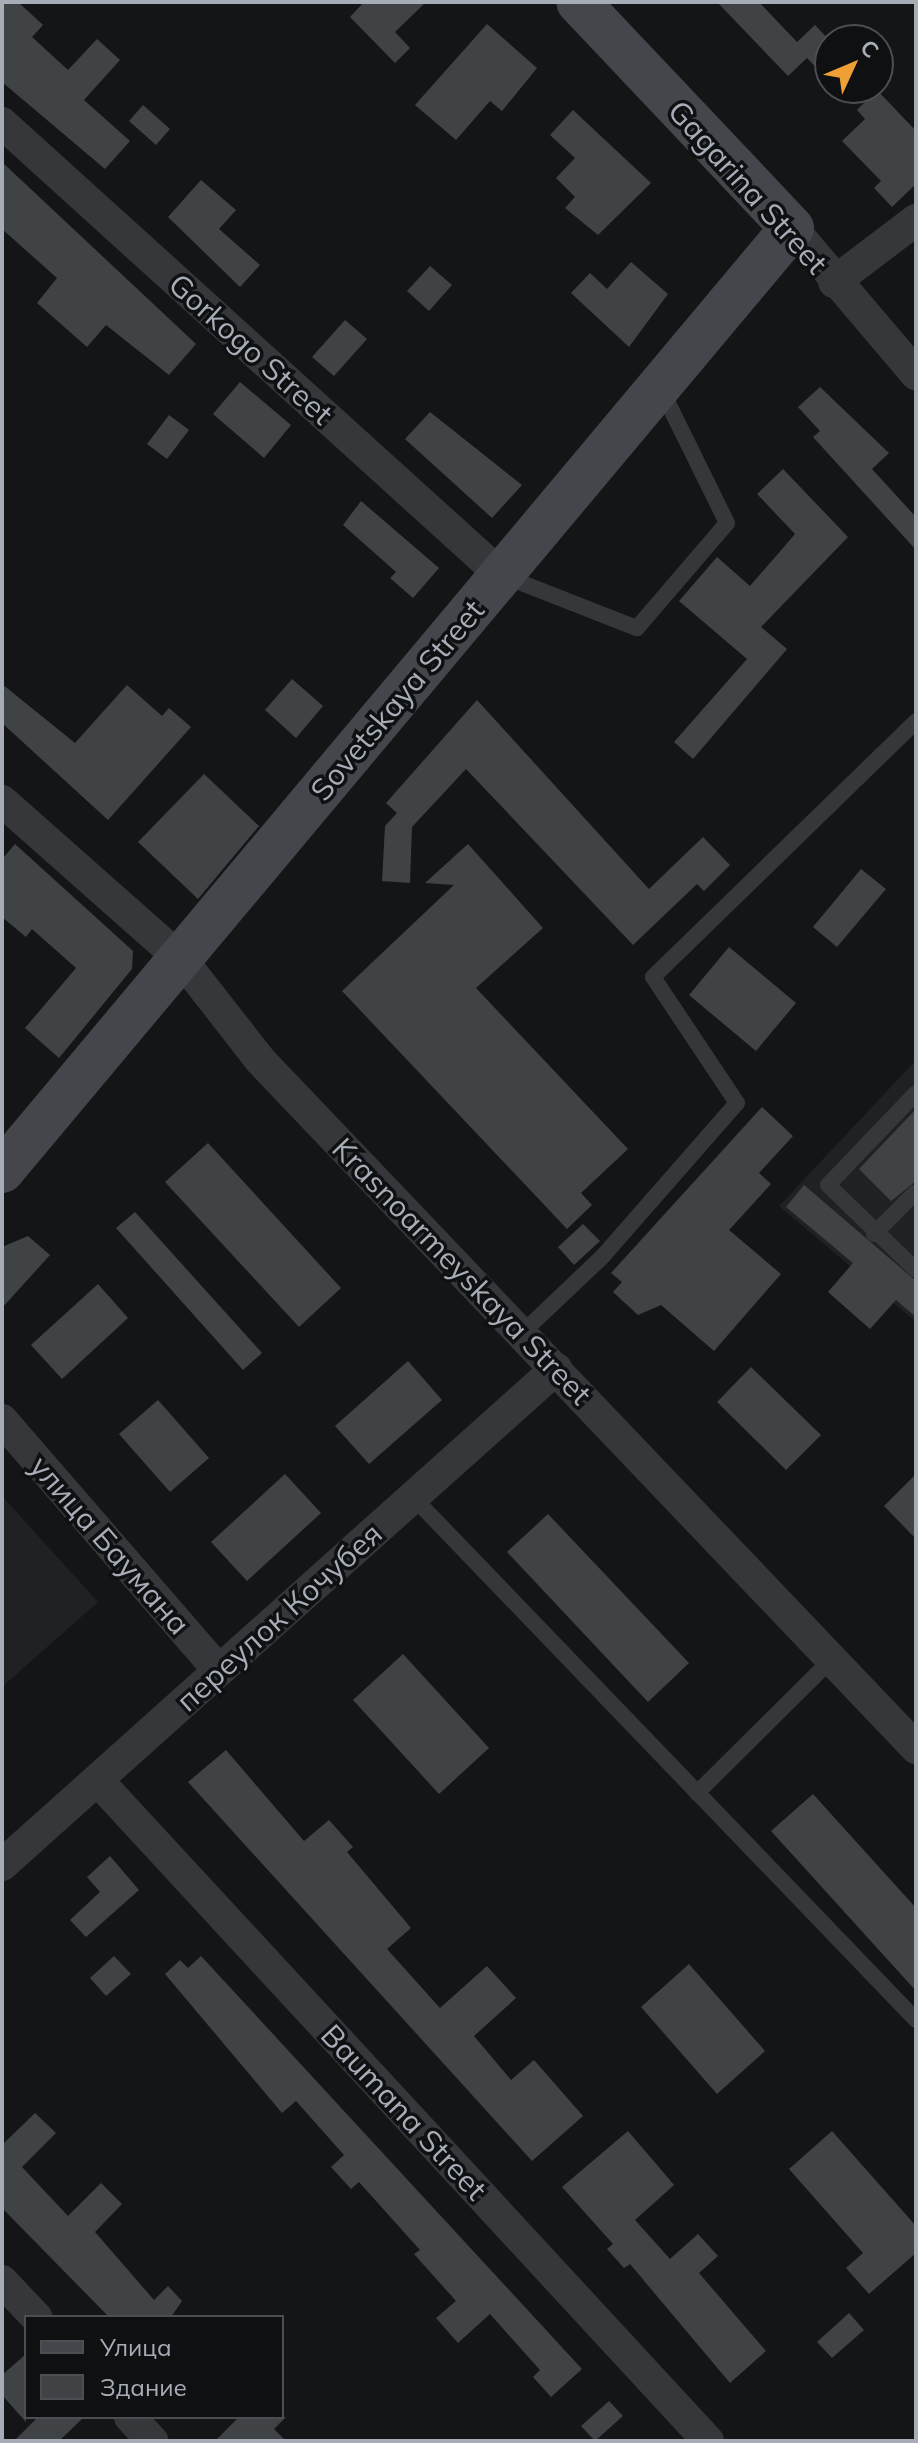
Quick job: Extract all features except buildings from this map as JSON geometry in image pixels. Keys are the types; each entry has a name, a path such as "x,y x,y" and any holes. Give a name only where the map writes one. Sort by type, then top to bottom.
{"street":[{"name":"Gagarina Street","path":"578,2 792,228 834,282 916,374"},
{"name":"Gorkogo Street","path":"2,123 501,575"},
{"path":"834,282 916,220"},
{"name":"Sovetskaya Street","path":"2,1171 182,960 792,228"},
{"name":"Krasnoarmeyskaya Street","path":"2,801 182,960 260,1060 916,1748"},
{"name":"переулок Кочубея","path":"2,1865 100,1783 218,1669 556,1369"},
{"name":"улица Баумана","path":"2,1420 218,1669"},
{"name":"Baumana Street","path":"100,1783 708,2441"},
{"path":"2,2281 34,2315"},
{"path":"132,2419 152,2441"}],"lane":[{"path":"501,575 637,628 727,523 659,386"},
{"path":"522,1333 603,1256 737,1103 653,977 916,721"},
{"path":"916,1093 828,1185 874,1234 916,1270"},
{"path":"874,1234 916,1192"},
{"path":"412,1496 916,2020"},
{"path":"697,1793 832,1659"}],"shaded area":[{"path":"916,1060 916,1322 779,1206"},
{"path":"2,1496 98,1602 2,1687"}]}
